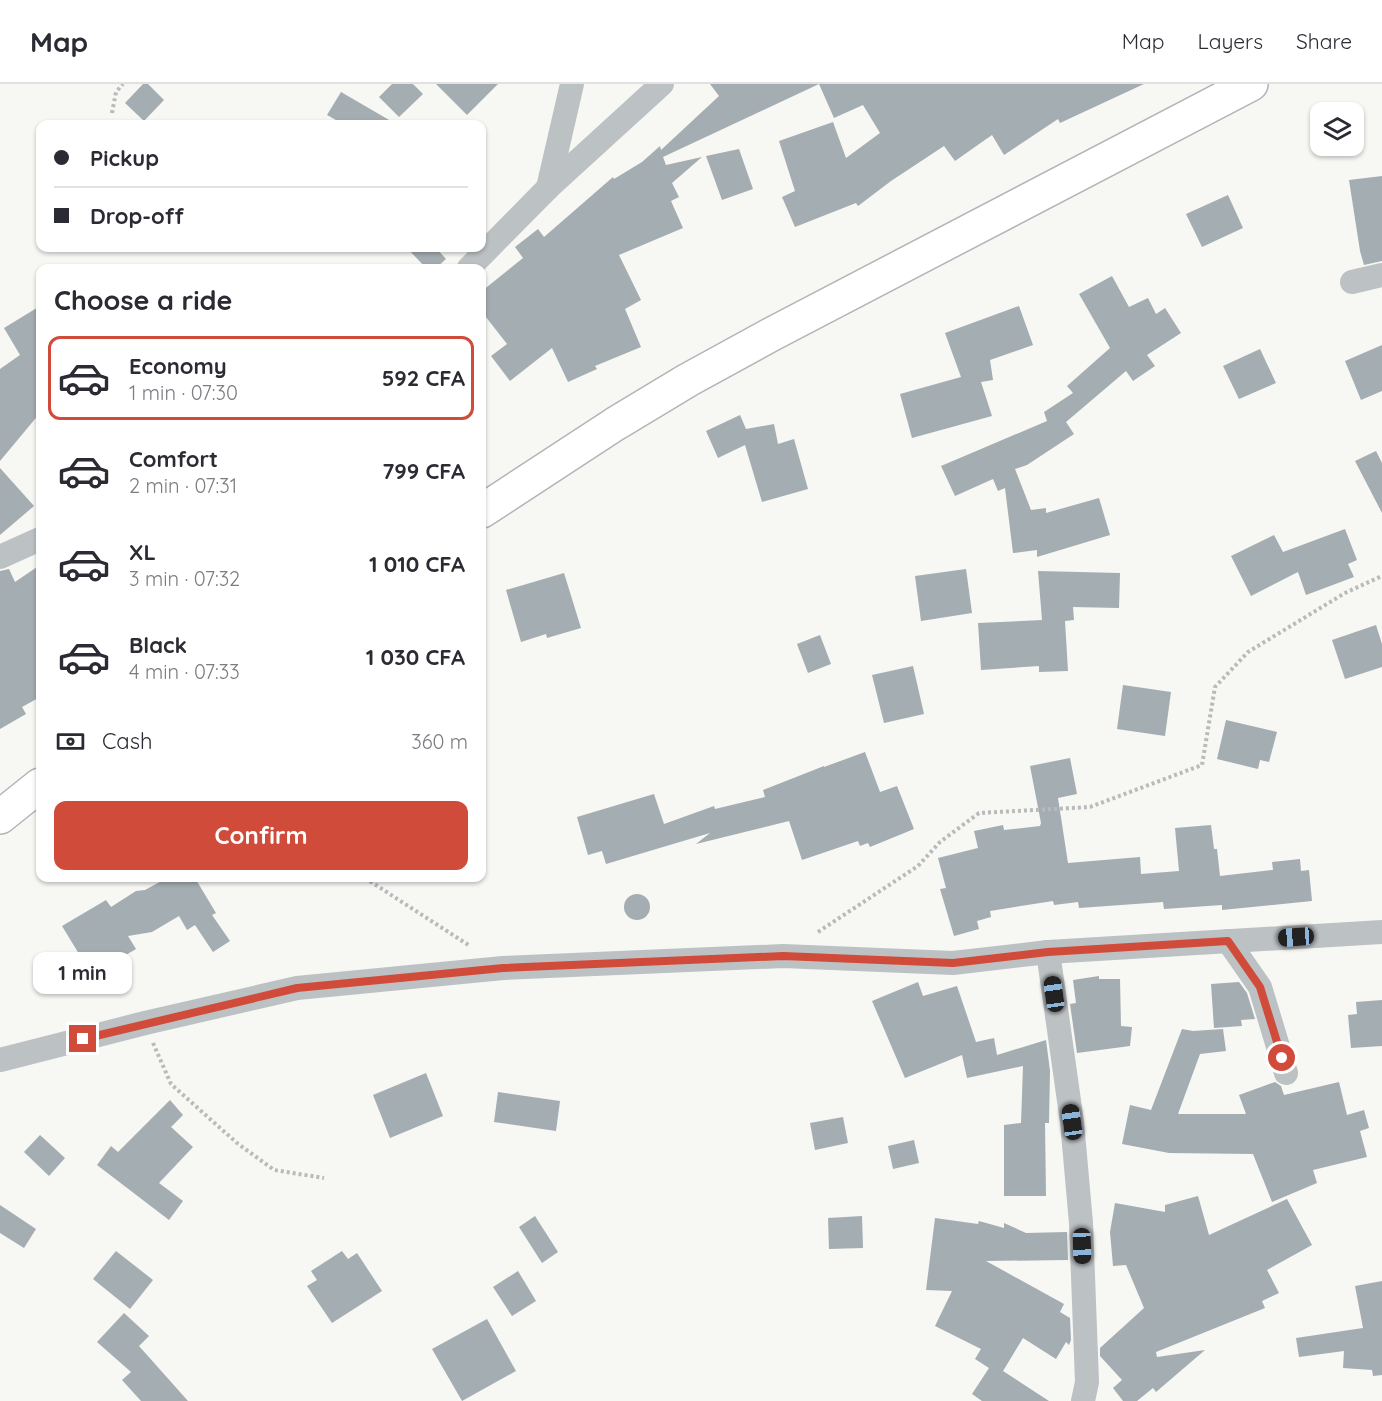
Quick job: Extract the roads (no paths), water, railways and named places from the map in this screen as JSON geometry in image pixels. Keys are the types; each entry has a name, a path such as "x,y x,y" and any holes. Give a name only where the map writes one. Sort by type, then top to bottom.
{"highway":[{"path":"486,508 615,424 697,375 1251,84"},
{"path":"0,817 36,788"}],"street":[{"path":"548,188 572,84"},
{"path":"486,250 548,188 662,84"},
{"path":"472,264 484,252"},
{"path":"1352,282 1382,275"},
{"path":"0,557 36,541"},
{"path":"0,1060 297,988 503,968 783,956 953,963 1048,952 1382,932"},
{"path":"1228,941 1260,987 1286,1073"},
{"path":"1048,952 1072,1122 1081,1223 1087,1382 1083,1401"}]}
